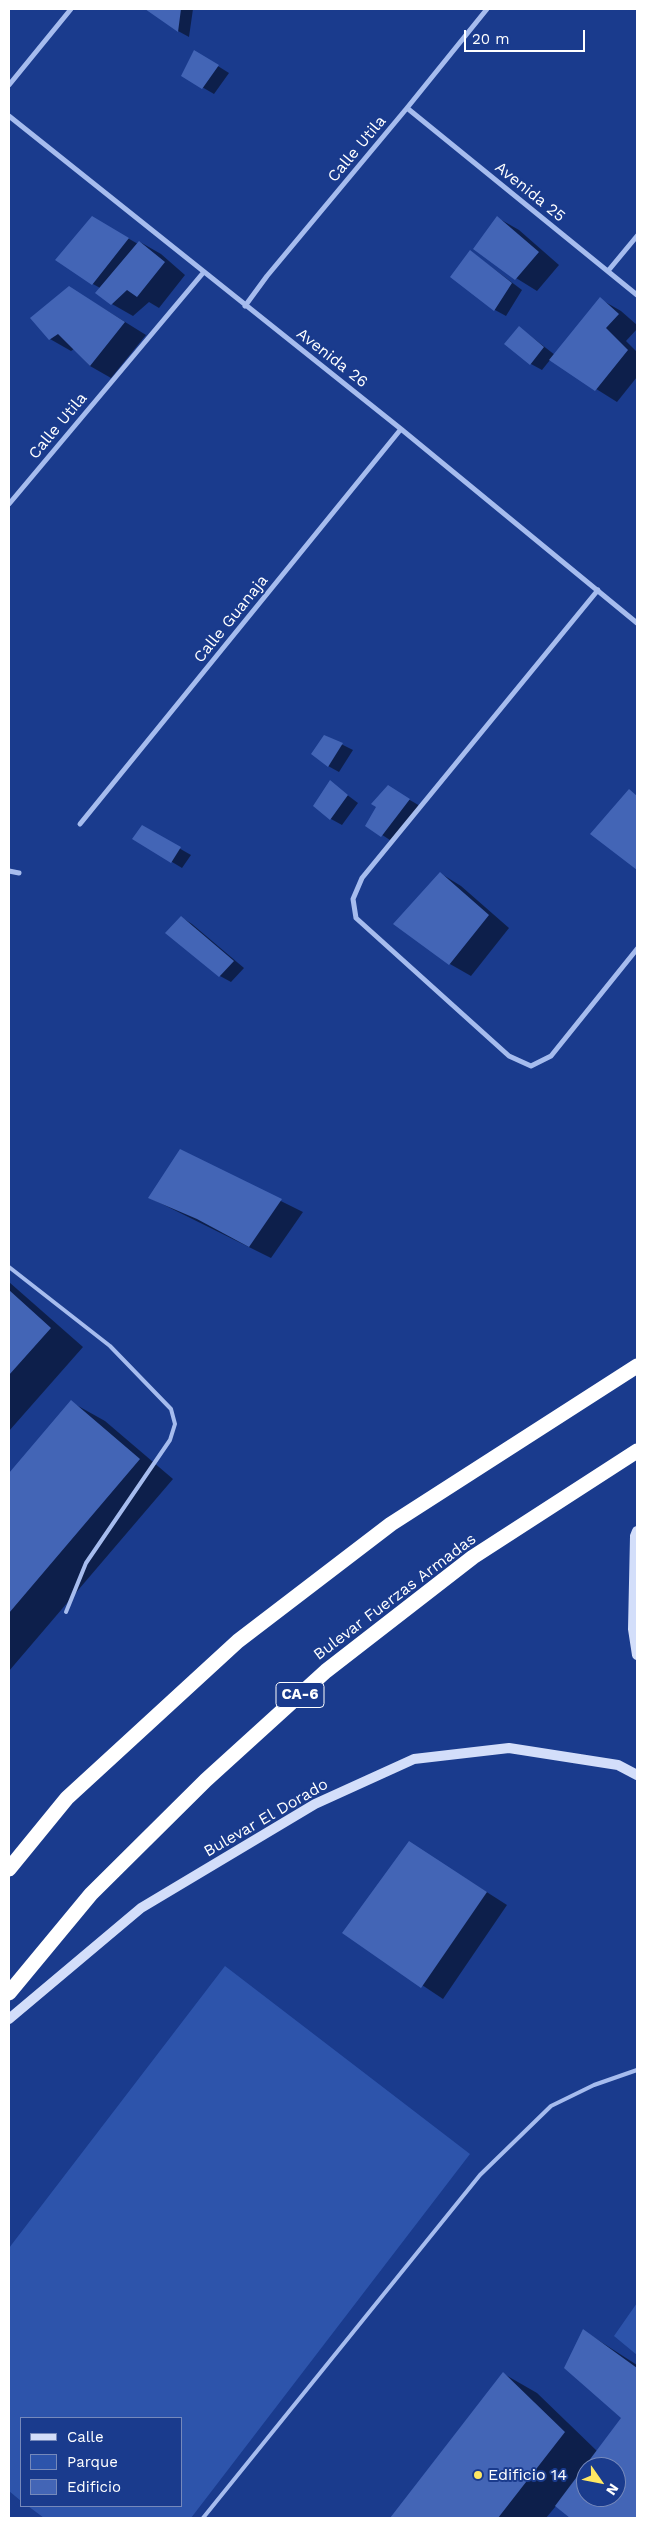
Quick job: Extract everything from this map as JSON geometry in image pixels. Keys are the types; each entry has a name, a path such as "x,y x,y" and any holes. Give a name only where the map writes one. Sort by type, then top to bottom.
{"highway":[{"path":"9,1869 67,1798 238,1641 391,1524 637,1366"},
{"name":"Bulevar Fuerzas Armadas","path":"9,1993 91,1894 206,1780 326,1671 473,1557 637,1451"}],"street":[{"path":"9,85 71,9"},
{"name":"Calle Utila","path":"245,306 267,276 487,9"},
{"name":"Avenida 25","path":"407,108 637,295"},
{"name":"Avenida 26","path":"9,116 203,273 401,429 637,623"},
{"path":"608,271 637,236"},
{"name":"Calle Utila","path":"9,504 203,273"},
{"name":"Calle Guanaja","path":"80,824 401,429"},
{"path":"598,590 362,878 353,899 356,918 509,1056 531,1066 550,1056 637,951"},
{"path":"9,872 19,872"},
{"path":"637,1531 635,1536 633,1629 637,1655"},
{"name":"Bulevar El Dorado","path":"9,2019 141,1908 315,1804 414,1759 508,1748 618,1765 637,1776"}],"lane":[{"path":"9,1268 110,1346 171,1409 174,1424 170,1440 86,1563 66,1612"},
{"path":"203,2518 480,2175 551,2106 594,2085 637,2070"}],"green space":[{"path":"225,1966 470,2154 191,2518 44,2518 29,2507 182,2507 182,2417 20,2417 20,2500 9,2491 9,2248"},
{"path":"637,2303 637,2355 614,2336"}],"building":[{"path":"145,9 181,9 178,32"},
{"path":"194,50 219,65 202,89 181,76"},
{"path":"92,216 129,238 92,285 55,260"},
{"path":"497,216 539,252 515,280 473,249"},
{"path":"139,241 165,262 137,297 127,290 111,305 95,293"},
{"path":"470,250 512,283 494,311 450,277"},
{"path":"69,286 125,322 90,366 58,334 49,340 30,318"},
{"path":"600,297 619,314 606,328 628,350 595,391 549,360"},
{"path":"519,326 544,347 530,365 504,344"},
{"path":"324,735 343,743 328,767 311,754"},
{"path":"330,780 348,795 330,820 313,806"},
{"path":"388,785 410,799 381,837 365,826 376,807 371,804"},
{"path":"629,789 637,796 637,870 590,834"},
{"path":"142,825 181,847 171,863 132,839"},
{"path":"440,872 489,915 449,965 393,924"},
{"path":"181,916 234,961 219,977 165,933"},
{"path":"180,1149 282,1199 249,1247 197,1219 148,1198"},
{"path":"9,1290 51,1328 9,1375"},
{"path":"71,1400 140,1459 9,1613 9,1473"},
{"path":"409,1841 487,1892 421,1988 342,1933"},
{"path":"583,2329 637,2368 637,2518 570,2518 555,2506 576,2478 576,2507 626,2507 626,2457 592,2457 621,2418 564,2368"},
{"name":"Edificio 14","path":"503,2372 565,2432 498,2518 390,2518"}],"place":[{"name":"Edificio 14","path":"478,2475"}]}
